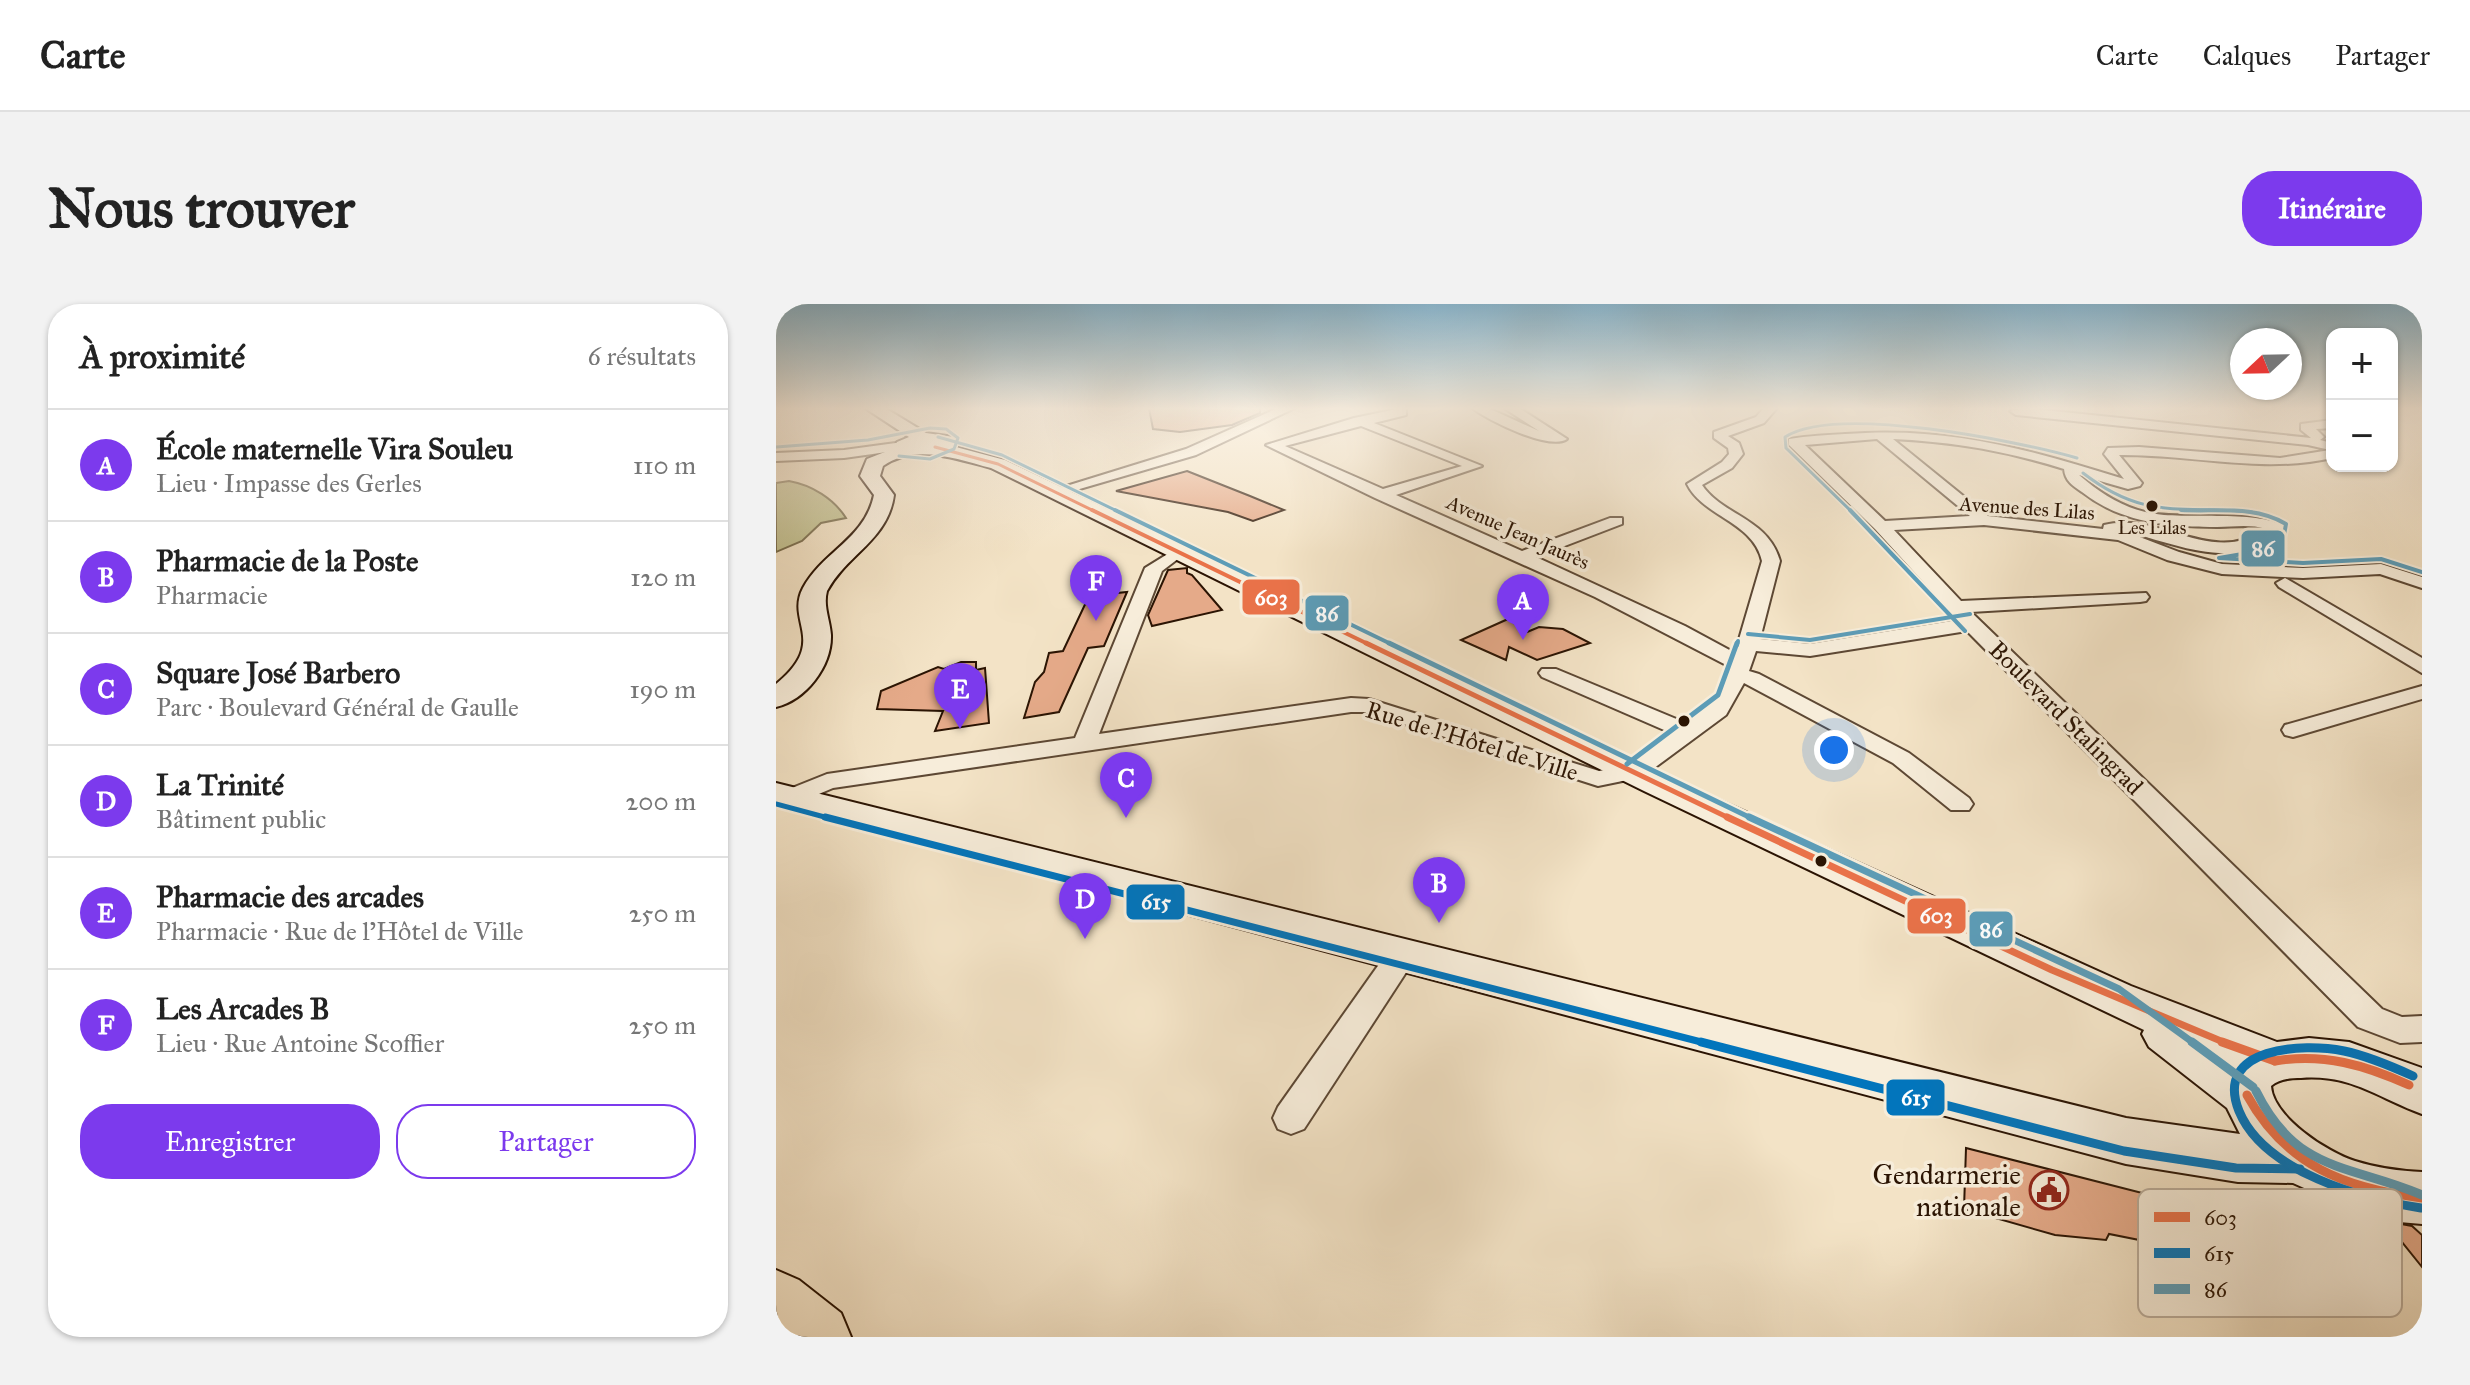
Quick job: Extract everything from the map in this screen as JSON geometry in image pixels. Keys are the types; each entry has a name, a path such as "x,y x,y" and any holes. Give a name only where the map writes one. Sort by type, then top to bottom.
{"main road":[{"path":"776,698 800,678 817,653 819,642 811,598 813,591 820,580 856,549 882,508 884,495 870,476 870,470 884,456"},
{"path":"974,456 1054,492 1633,772 2115,998 2261,1078"},
{"path":"784,795 2126,1141 2238,1158 2300,1159"},
{"path":"2372,1189 2353,1184 2300,1159 2259,1120 2261,1078 2287,1057 2330,1059 2361,1065 2418,1087"},
{"path":"776,1303 817,1337"}],"street":[{"path":"1054,492 1167,456"},
{"name":"Avenue Jean Jaurès","path":"1294,456 1522,557 1741,661 1752,678 1901,758 1960,804"},
{"path":"1380,495 1472,468 1473,464 1452,456"},
{"path":"1633,772 1727,700 1741,661 1771,561 1770,549 1761,538 1698,492 1694,484 1727,465 1734,456"},
{"name":"Boulevard Stalingrad","path":"1809,456 1881,526 1964,616 2370,1018 2400,1030 2422,1029"},
{"path":"1906,456 1984,520"},
{"name":"Boulevard Stalingrad","path":"2033,456 2128,485 2135,483 2113,456"},
{"name":"Boulevard Stalingrad","path":"2200,456 2264,460 2313,456"},
{"path":"2074,468 2070,474 2087,490 2119,509 2143,518 2165,522 2260,522 2277,528 2254,546 2234,548 2210,547 2125,526 2111,526 2112,531 2121,536"},
{"name":"Avenue des Lilas","path":"1881,526 1984,520 2121,536 2173,556 2222,569 2303,573 2381,569 2422,583"},
{"path":"1522,557 1616,521"},
{"path":"1085,742 1154,568 1179,552"},
{"path":"2285,583 2422,667"},
{"path":"1741,661 1810,650 1964,616 2140,597"},
{"path":"1549,673 1688,732"},
{"path":"2293,730 2422,692"},
{"name":"Rue de l'Hôtel de Ville","path":"784,795 827,781 1351,705 1369,706 1598,779 1633,772"},
{"path":"1291,1118 1403,954"}],"shaded area":[{"path":"789,481 822,494 846,518 821,523 802,541 776,552 776,483"}],"building":[{"path":"1187,471 1284,510 1253,521 1228,512 1116,491"},
{"path":"1187,568 1187,573 1222,610 1152,626 1148,615 1168,570"},
{"path":"1127,592 1104,646 1088,648 1059,712 1024,718 1035,682 1044,672 1049,653 1063,651 1089,596"},
{"path":"1508,619 1527,632 1539,627 1563,629 1590,643 1537,660 1509,647 1506,660 1461,640"},
{"path":"961,662 976,662 976,670 985,668 989,723 935,731 943,711 877,709 881,691 938,667 944,669"},
{"name":"Gendarmerie nationale","path":"1966,1148 2138,1192 2138,1240 2109,1234 2106,1240 2055,1235 1964,1209"},
{"path":"2402,1224 2412,1226 2422,1235 2422,1267 2402,1242"}],"transit line":[{"name":"86","path":"901,456 930,459 937,456"},
{"name":"603","path":"969,456 998,464 1520,718 1997,945 2162,1019 2275,1061"},
{"name":"86","path":"1004,456 1660,775 2119,989 2253,1087"},
{"name":"86","path":"1794,456 1874,533 1965,631"},
{"name":"86","path":"2070,456 2077,458"},
{"name":"86","path":"2083,473 2108,492 2136,504 2166,509 2250,511 2271,515 2286,524 2284,535 2262,549 2237,557 2219,558 2303,563 2381,559 2422,572"},
{"name":"86","path":"1748,634 1810,640 1970,614"},
{"name":"86","path":"1627,764 1718,695 1738,641"},
{"name":"615","path":"776,804 2124,1151 2236,1168 2300,1169"},
{"name":"615","path":"2343,1189 2292,1166 2251,1132 2239,1111 2234,1089 2239,1073 2251,1061 2267,1053 2308,1047 2328,1048 2371,1058 2413,1076"},
{"name":"603","path":"2275,1061 2310,1057 2344,1061 2409,1085"},
{"name":"86","path":"2256,1091 2274,1122 2314,1156 2346,1171 2422,1195"},
{"name":"603","path":"2247,1095 2260,1119 2297,1156 2319,1170 2369,1189"},
{"name":"603","path":"2402,1196 2422,1198"},
{"name":"615","path":"2402,1205 2421,1208"}],"place":[{"name":"Les Lilas","path":"2152,506"},
{"name":"Les Arcades B","path":"1096,621"},
{"name":"École maternelle Vira Souleu","path":"1523,640"},
{"name":"Pharmacie des arcades","path":"960,729"},
{"name":"Square José Barbero","path":"1126,818"},
{"name":"Pharmacie de la Poste","path":"1439,923"},
{"name":"La Trinité","path":"1085,939"},
{"name":"Gendarmerie nationale","path":"2049,1190"}]}
